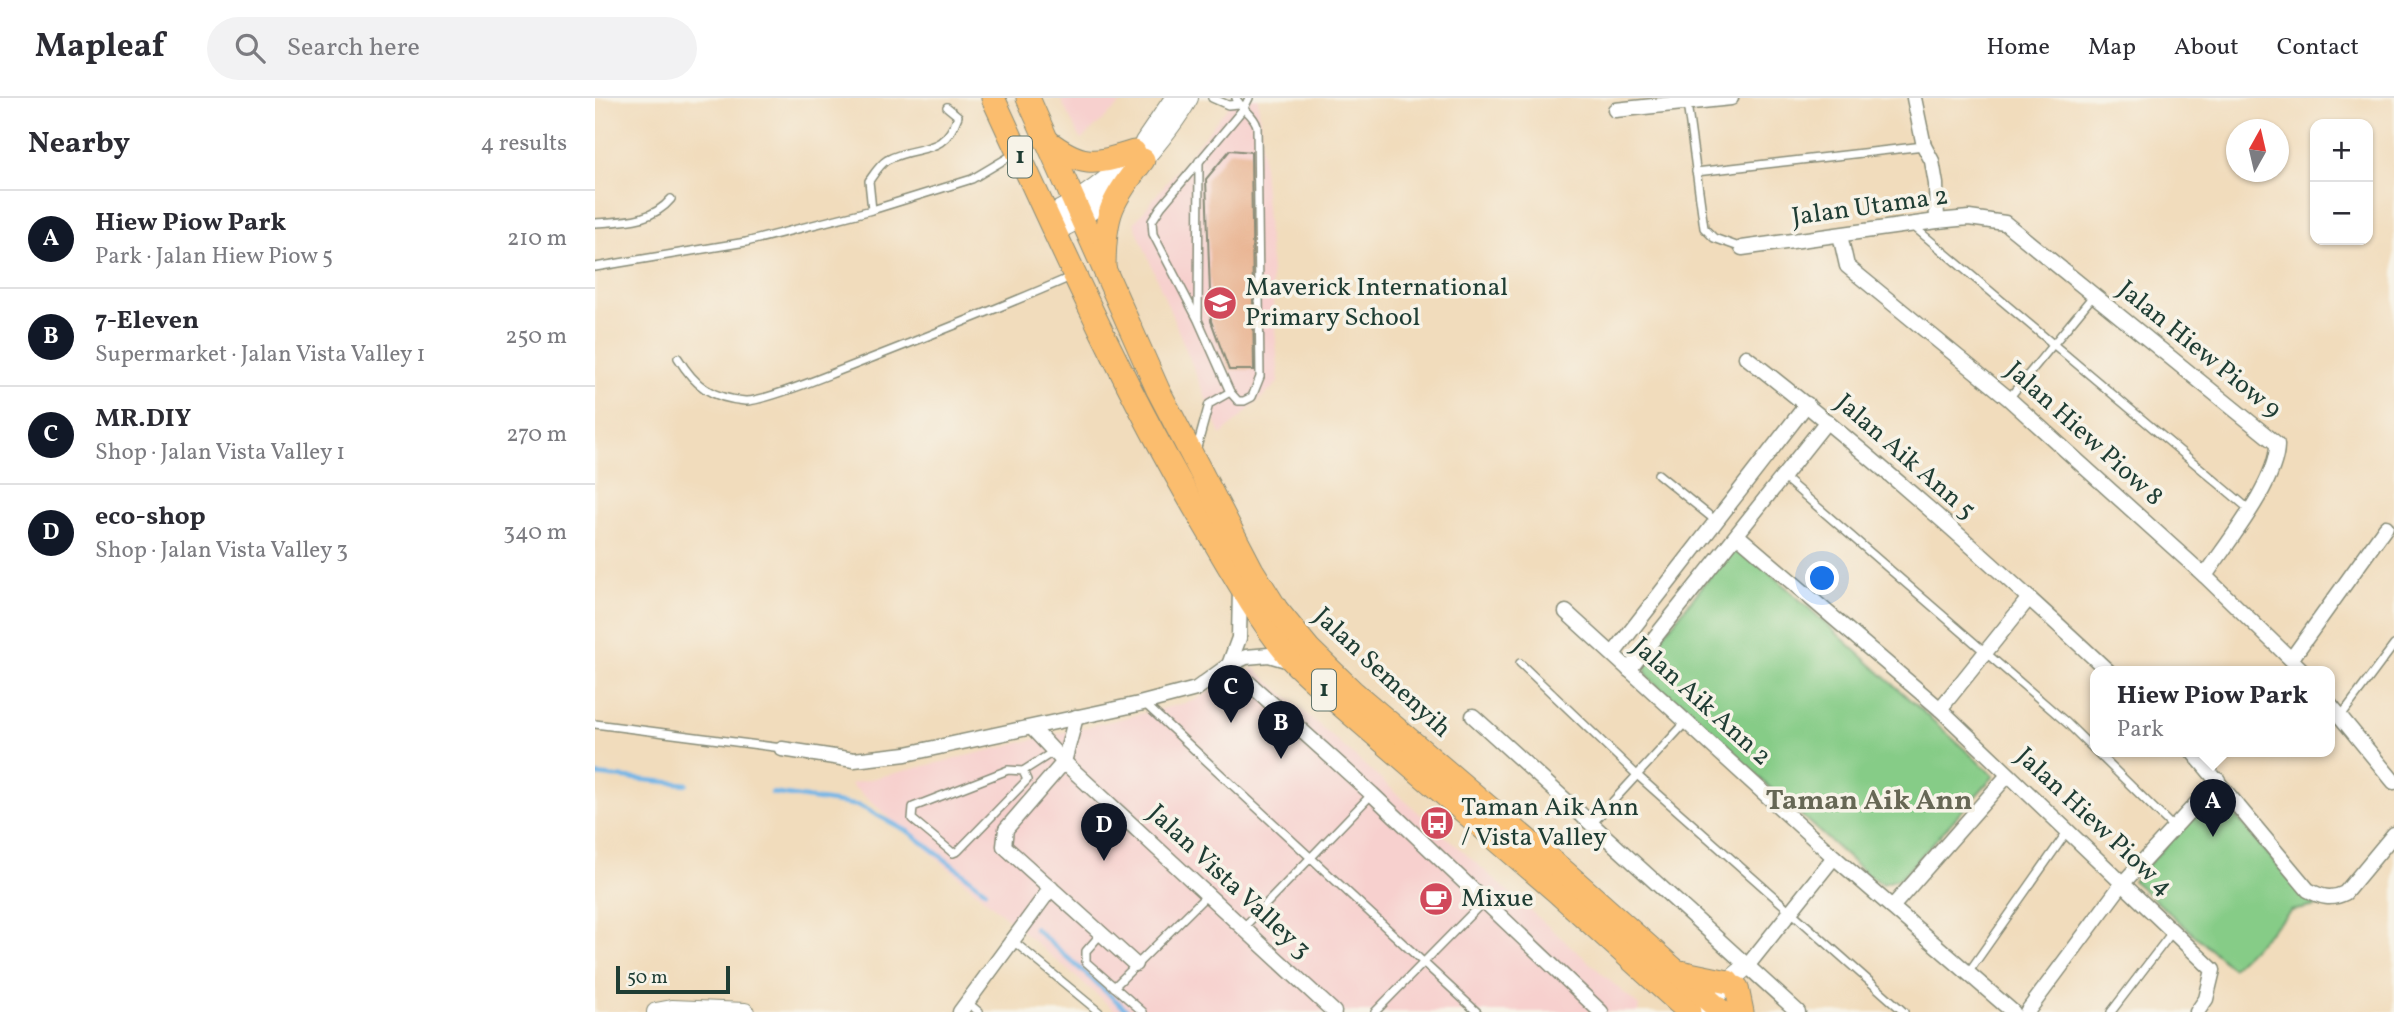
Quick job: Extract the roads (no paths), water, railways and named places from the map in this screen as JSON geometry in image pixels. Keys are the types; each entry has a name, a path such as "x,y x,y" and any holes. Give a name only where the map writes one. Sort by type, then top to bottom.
{"main road":[{"name":"Jalan Semenyih","path":"993,98 1074,276 1176,475 1269,630 1294,662 1556,891 1689,1012"},
{"name":"Jalan Semenyih","path":"1028,98 1158,390 1252,570 1277,610 1309,649 1352,691 1566,873 1667,991 1715,1010"},
{"path":"1046,140 1067,157 1090,162 1138,156"},
{"path":"1104,270 1109,212 1138,156"},
{"path":"1667,991 1732,985 1742,1012"}],"street":[{"path":"1138,156 1174,98"},
{"path":"1051,224 1077,211 1107,179 1138,156 1181,113 1189,98"},
{"path":"1615,110 1731,98"},
{"path":"1914,98 1924,146 1932,161 1937,220"},
{"name":"Jalan Utama 2","path":"1742,248 1937,220 1969,218 2005,223"},
{"name":"Jalan Hiew Piow 9","path":"2005,223 2277,444 2278,456 2274,468 2250,510 2205,576"},
{"name":"Jalan Hiew Piow 8","path":"1840,235 1847,266 2008,398 2205,576 2298,666"},
{"name":"Jalan Aik Ann 5","path":"1746,357 1828,421 2103,666"},
{"path":"1613,654 1807,404"},
{"path":"1629,670 1737,536 1781,476 1828,421"},
{"path":"2292,658 2386,527"},
{"name":"Jalan Hiew Piow 4","path":"1737,536 1940,709 2213,970 2206,999 2196,1012"},
{"path":"1229,665 1239,638 1240,585"},
{"path":"1940,709 2029,598"},
{"name":"Jalan Aik Ann 2","path":"1566,612 1835,857 2013,1012"},
{"path":"782,748 854,760 906,754 1032,728 1196,689 1229,665 1246,657 1269,654 1294,662"},
{"path":"1229,665 1372,794 1601,1012"},
{"path":"2335,709 2392,776"},
{"path":"1473,716 1798,1012"},
{"path":"1076,717 1058,757 1006,829 1003,846 1135,964"},
{"name":"Jalan Vista Valley 3","path":"1032,728 1058,757 1334,1012"},
{"path":"2197,757 2308,890 2327,898 2344,893 2394,834"},
{"path":"1892,907 2008,775"},
{"path":"2027,1012 2122,884 2218,780"},
{"path":"1715,1010 1835,857"},
{"path":"964,1007 1051,888"},
{"path":"656,1012 672,1009 745,1012"}],"lane":[{"path":"1212,98 1228,105 1249,98"},
{"path":"1240,103 1257,126 1260,377 1252,397 1244,401 1238,401 1230,392 1198,320 1153,234 1151,221 1199,162 1240,103"},
{"path":"1687,103 1705,228 1714,238 1742,248"},
{"path":"872,210 869,181 884,161 943,142 952,134 958,116 947,107"},
{"path":"1696,172 1924,146"},
{"path":"595,267 746,242 872,210 972,179 1018,151"},
{"path":"1198,320 1199,162"},
{"path":"595,223 645,218 661,211 671,199"},
{"path":"1910,224 2250,510"},
{"path":"677,358 685,370 711,395 748,402 809,382 1000,308 1074,276"},
{"path":"2008,398 2093,296"},
{"path":"1193,460 1209,404 1230,392"},
{"path":"1658,474 1716,521"},
{"path":"1781,476 1987,652 2090,746"},
{"path":"2341,716 2394,645"},
{"path":"1520,663 1637,775 1904,1012"},
{"path":"1143,703 1477,1012"},
{"path":"1592,824 1686,721"},
{"path":"595,724 782,748"},
{"path":"1023,771 1027,780 958,851 953,853 912,819 913,807 1008,770 1023,771 1058,757"},
{"path":"2101,757 2174,829"},
{"path":"1243,928 1372,794"},
{"path":"1968,973 2067,832"},
{"path":"1114,987 1207,895"},
{"path":"1375,1012 1485,900"},
{"path":"2111,1012 2174,930"},
{"path":"1101,934 1086,951 1086,962 1143,1012"},
{"path":"1012,940 1099,1012"},
{"path":"964,1007 979,1012"}],"waterway":[{"path":"595,775 687,784"},
{"path":"772,793 860,806 909,832 985,890"},
{"path":"1034,928 1129,1012"}],"place":[{"name":"Maverick International Primary School","path":"1220,303"},
{"name":"MR.DIY","path":"1231,723"},
{"name":"7-Eleven","path":"1281,759"},
{"name":"Taman Aik Ann / Vista Valley","path":"1437,823"},
{"name":"Hiew Piow Park","path":"2213,837"},
{"name":"eco-shop","path":"1104,861"},
{"name":"Mixue","path":"1436,899"}],"district":[{"name":"Taman Aik Ann","path":"1869,801"}]}
